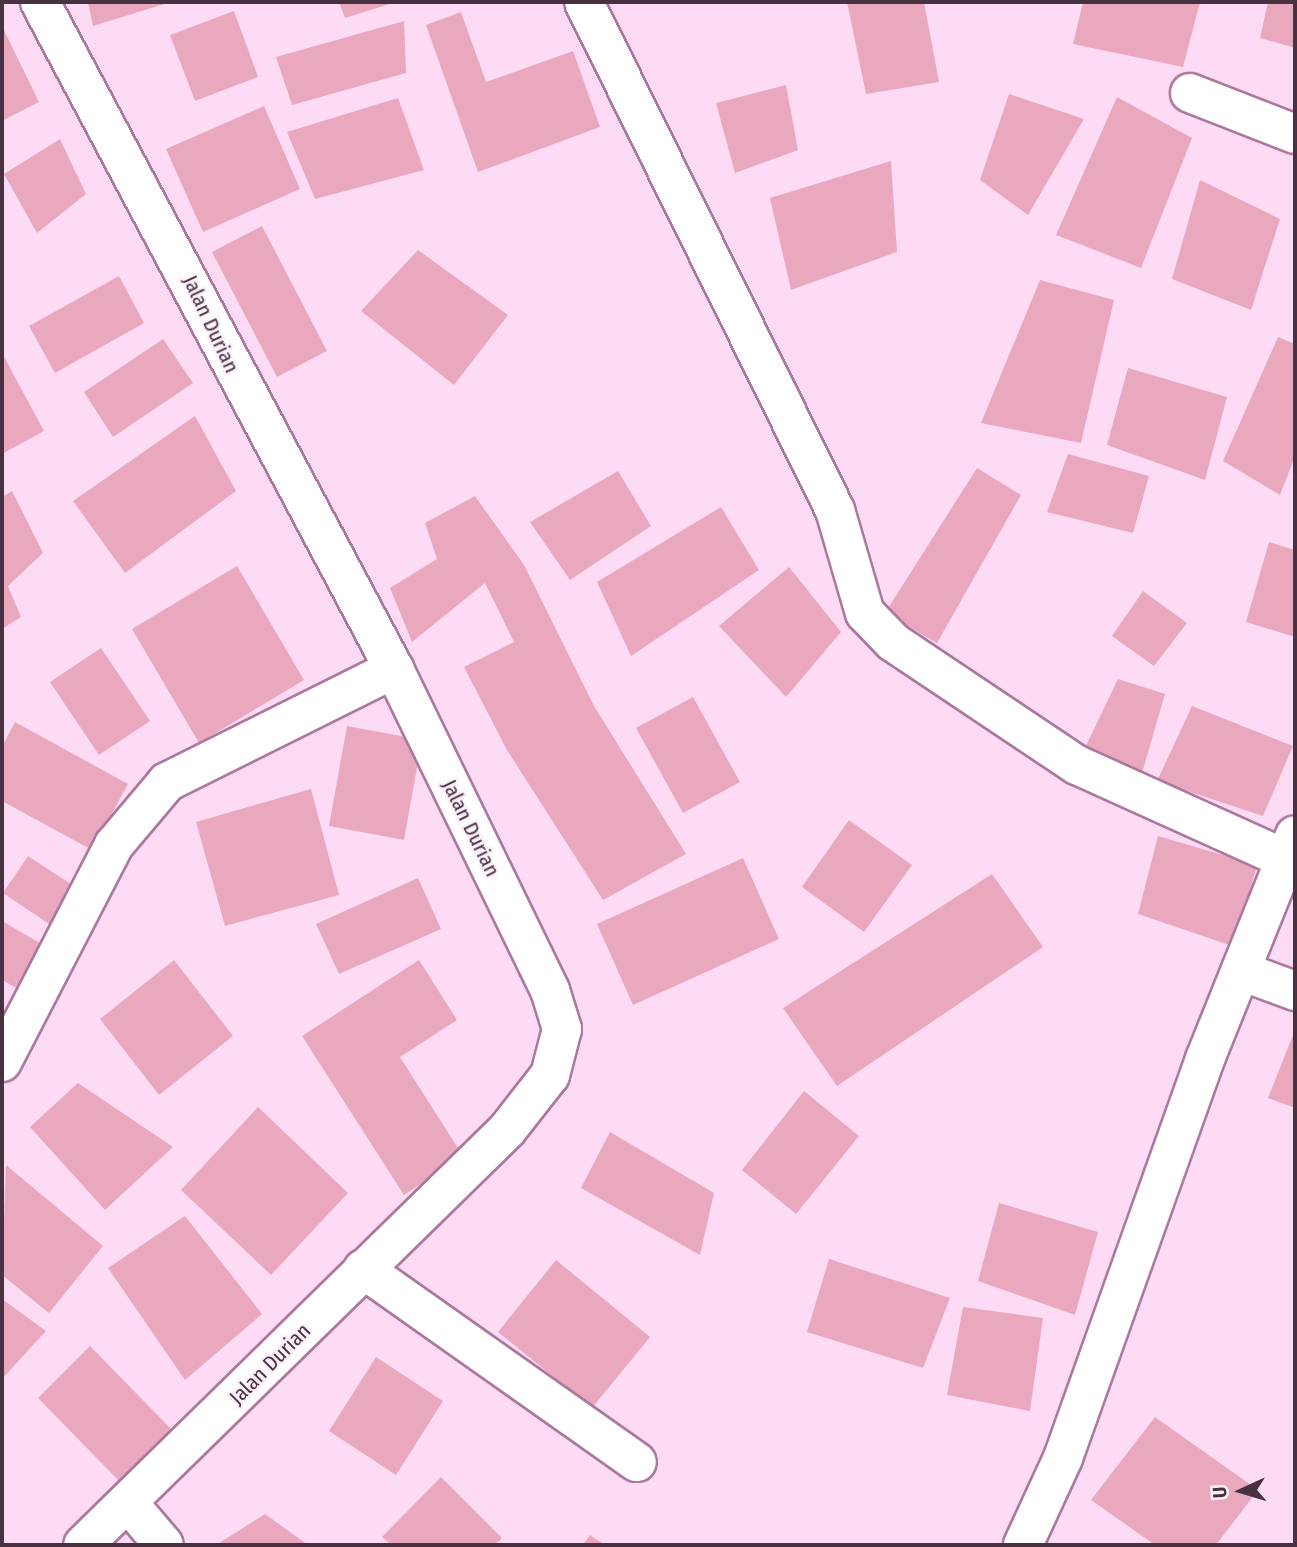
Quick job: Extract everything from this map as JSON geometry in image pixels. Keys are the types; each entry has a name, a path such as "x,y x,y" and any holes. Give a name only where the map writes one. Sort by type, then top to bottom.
{"street":[{"name":"Jalan Durian","path":"40,2 394,669 550,990 562,1029 550,1074 507,1130 363,1269 130,1505 83,1545"},
{"path":"584,2 835,510 865,613 893,642 1077,765 1290,847 1241,971 1063,1458 1023,1545"},
{"path":"1190,93 1295,134"},
{"path":"2,1062 114,845 167,782 394,669"},
{"path":"1241,971 1295,991"},
{"path":"363,1269 637,1462"},
{"path":"130,1505 164,1545"}],"building":[{"path":"88,2 171,2 93,26"},
{"path":"339,2 396,2 345,18"},
{"path":"847,2 924,2 939,82 866,94"},
{"path":"1083,2 1200,2 1183,67 1073,44"},
{"path":"1268,2 1295,2 1295,48 1260,38"},
{"path":"234,11 258,77 195,101 170,35"},
{"path":"461,12 486,82 573,51 600,127 478,172 426,25"},
{"path":"404,21 406,73 292,105 276,57"},
{"path":"2,26 39,102 2,121"},
{"path":"786,85 798,150 735,173 716,103"},
{"path":"1009,94 1084,119 1028,215 980,180"},
{"path":"1117,97 1192,138 1141,268 1056,235"},
{"path":"398,98 424,170 315,199 287,132"},
{"path":"264,106 300,189 203,232 166,149"},
{"path":"60,139 86,194 37,233 4,174"},
{"path":"891,161 897,252 791,290 770,198"},
{"path":"1200,180 1280,219 1251,310 1172,279"},
{"path":"262,226 327,351 277,377 212,252"},
{"path":"418,250 508,315 454,385 361,311"},
{"path":"119,276 144,323 55,373 29,326"},
{"path":"1040,280 1114,300 1081,443 981,423"},
{"path":"1278,337 1295,344 1295,456 1280,495 1223,461"},
{"path":"163,339 193,383 113,437 84,392"},
{"path":"2,353 44,431 2,454"},
{"path":"1128,368 1227,397 1205,480 1107,445"},
{"path":"195,416 236,491 125,573 73,501"},
{"path":"1068,454 1149,476 1133,533 1047,512"},
{"path":"977,468 1021,495 937,643 885,613"},
{"path":"618,471 651,526 570,580 530,522"},
{"path":"12,491 43,553 8,586 21,617 2,629 2,497"},
{"path":"475,496 524,565 594,706 686,854 603,900 507,750 464,667 514,642 485,583 412,642 390,588 437,559 425,523"},
{"path":"721,507 759,570 631,656 597,582"},
{"path":"1269,542 1295,550 1295,637 1246,622"},
{"path":"237,566 304,680 199,743 132,629"},
{"path":"789,567 841,632 786,697 719,626"},
{"path":"1143,591 1187,623 1154,666 1112,636"},
{"path":"101,648 150,721 99,755 50,682"},
{"path":"1118,679 1165,694 1142,773 1081,756"},
{"path":"693,697 740,782 683,813 636,728"},
{"path":"1192,706 1293,746 1263,816 1157,781"},
{"path":"15,722 128,784 92,850 2,801 2,747"},
{"path":"347,726 422,740 404,840 329,826"},
{"path":"311,789 339,895 225,926 196,822"},
{"path":"849,820 912,865 864,932 802,887"},
{"path":"1158,836 1257,865 1235,947 1138,914"},
{"path":"28,856 80,890 55,928 3,893"},
{"path":"743,858 779,939 633,1005 597,924"},
{"path":"992,874 1043,947 837,1086 783,1008"},
{"path":"418,878 441,929 339,974 316,924"},
{"path":"2,921 47,947 22,991 2,980"},
{"path":"174,960 233,1036 159,1095 100,1019"},
{"path":"419,960 457,1020 400,1057 463,1156 404,1195 302,1036"},
{"path":"1293,1035 1295,1036 1295,1108 1268,1098"},
{"path":"78,1083 173,1147 105,1210 30,1127"},
{"path":"804,1091 859,1136 796,1214 742,1170"},
{"path":"258,1107 348,1193 271,1275 181,1190"},
{"path":"610,1132 714,1193 700,1255 581,1188"},
{"path":"6,1165 103,1246 49,1313 2,1275"},
{"path":"999,1203 1098,1232 1075,1315 978,1281"},
{"path":"185,1216 262,1314 185,1380 108,1268"},
{"path":"829,1259 950,1298 923,1368 807,1332"},
{"path":"556,1260 650,1337 592,1408 498,1332"},
{"path":"2,1299 46,1331 2,1379"},
{"path":"963,1307 1043,1318 1030,1411 947,1395"},
{"path":"90,1346 180,1438 127,1489 38,1398"},
{"path":"376,1357 443,1401 396,1475 329,1431"},
{"path":"1155,1417 1258,1490 1216,1545 1155,1545 1091,1500"},
{"path":"441,1477 502,1538 495,1545 391,1545 382,1537"},
{"path":"265,1514 308,1545 216,1545"},
{"path":"590,1535 605,1545 583,1545"}]}
